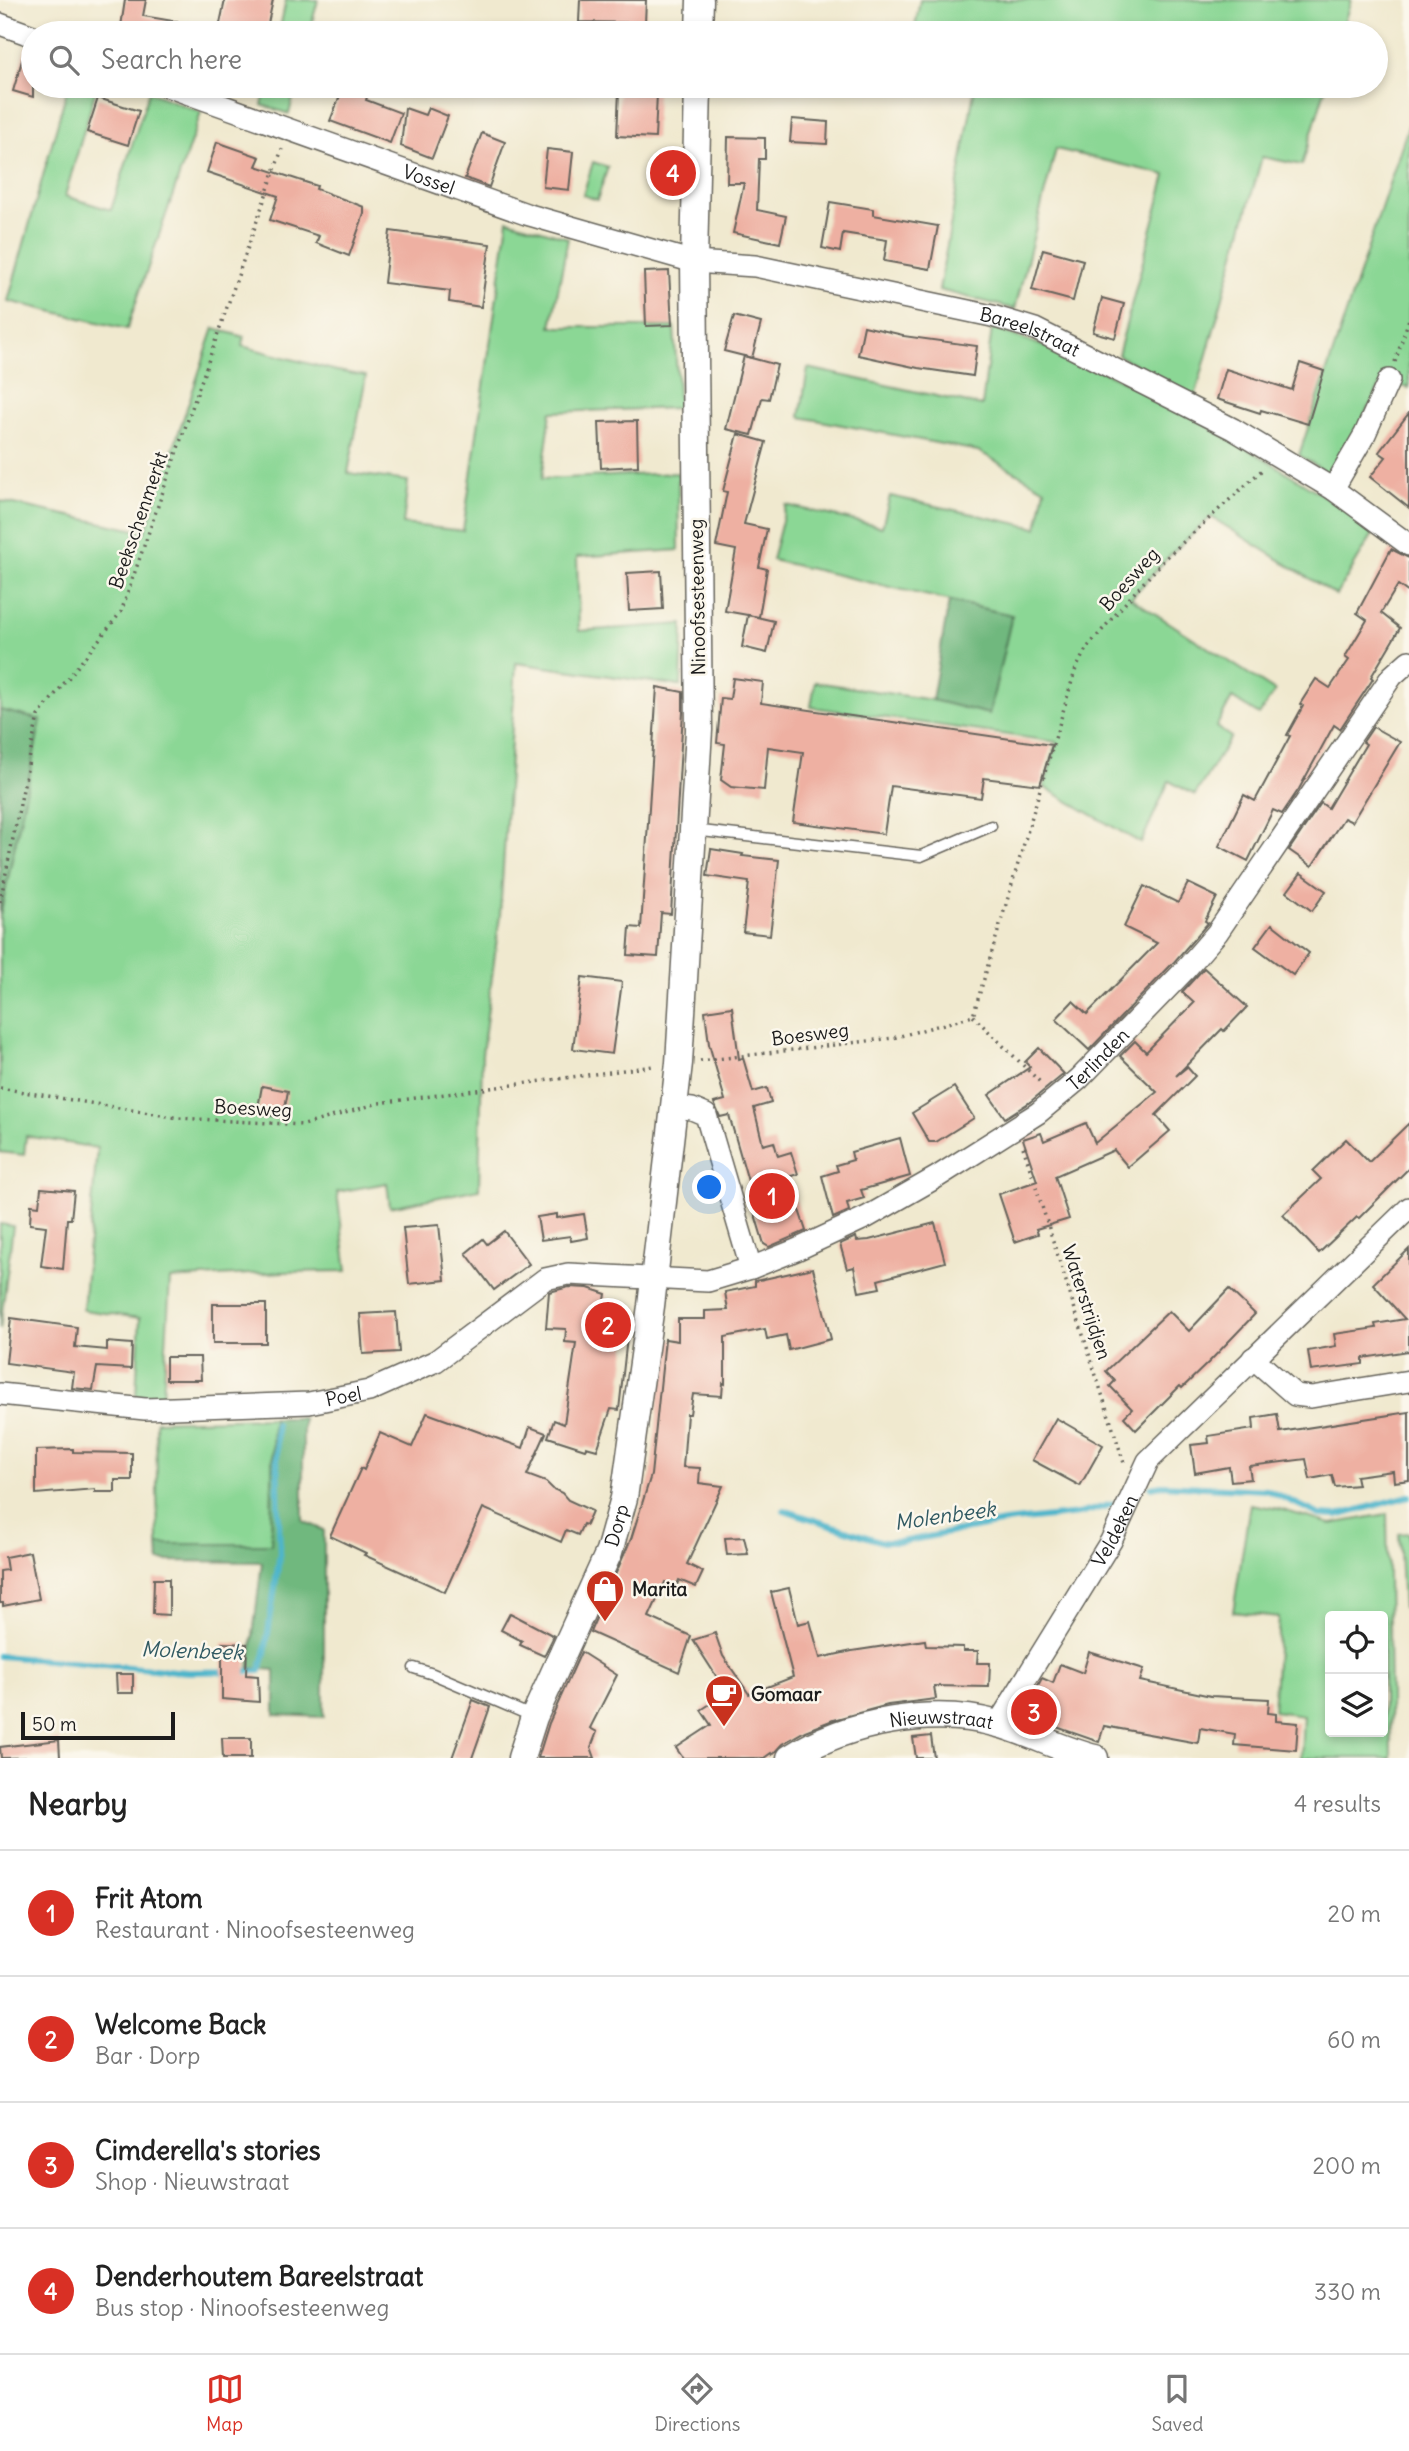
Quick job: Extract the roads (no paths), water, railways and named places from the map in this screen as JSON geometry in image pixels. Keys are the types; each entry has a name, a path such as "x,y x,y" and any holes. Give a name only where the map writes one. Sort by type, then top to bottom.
{"street":[{"path":"699,21 700,0"},
{"path":"0,24 21,32"},
{"name":"Vossel","path":"200,98 526,214 694,262"},
{"name":"Ninoofsesteenweg","path":"654,1277 679,1063 699,730 694,262 698,98"},
{"name":"Bareelstraat","path":"694,262 755,266 992,316 1035,329 1233,429 1333,489 1409,545"},
{"path":"1333,489 1365,434 1389,380"},
{"name":"Terlinden","path":"654,1277 708,1281 796,1250 867,1217 1017,1128 1056,1098 1079,1079 1165,991 1217,933 1392,676 1409,661"},
{"path":"674,1107 692,1109 706,1115 751,1268"},
{"name":"Veldeken","path":"998,1724 1111,1541 1148,1461 1409,1208"},
{"name":"Poel","path":"0,1394 145,1409 309,1403 369,1391 436,1361 545,1279 568,1274 654,1277"},
{"name":"Dorp","path":"521,1758 534,1717 609,1552 624,1499 654,1277"},
{"path":"1253,1359 1295,1395 1311,1397 1409,1381"},
{"name":"Nieuwstraat","path":"790,1758 832,1737 865,1727 923,1716 957,1716 998,1724 1062,1753 1096,1758"}],"lane":[{"path":"692,830 921,856 991,826"},
{"path":"414,1668 534,1717"}],"waterway":[{"name":"Molenbeek","path":"0,1656 188,1672 260,1671 280,1553 276,1424"},
{"name":"Molenbeek","path":"1151,1487 1162,1485 1267,1490 1320,1515 1337,1516 1409,1496"},
{"name":"Molenbeek","path":"784,1510 883,1542 901,1542 1005,1522 1079,1514 1113,1504"}],"place":[{"name":"Denderhoutem Bareelstraat","path":"673,173"},
{"name":"Frit Atom","path":"772,1196"},
{"name":"Welcome Back","path":"608,1325"},
{"name":"Marita","path":"605,1623"},
{"name":"Cimderella's stories","path":"1034,1712"},
{"name":"Gomaar","path":"724,1728"}]}
